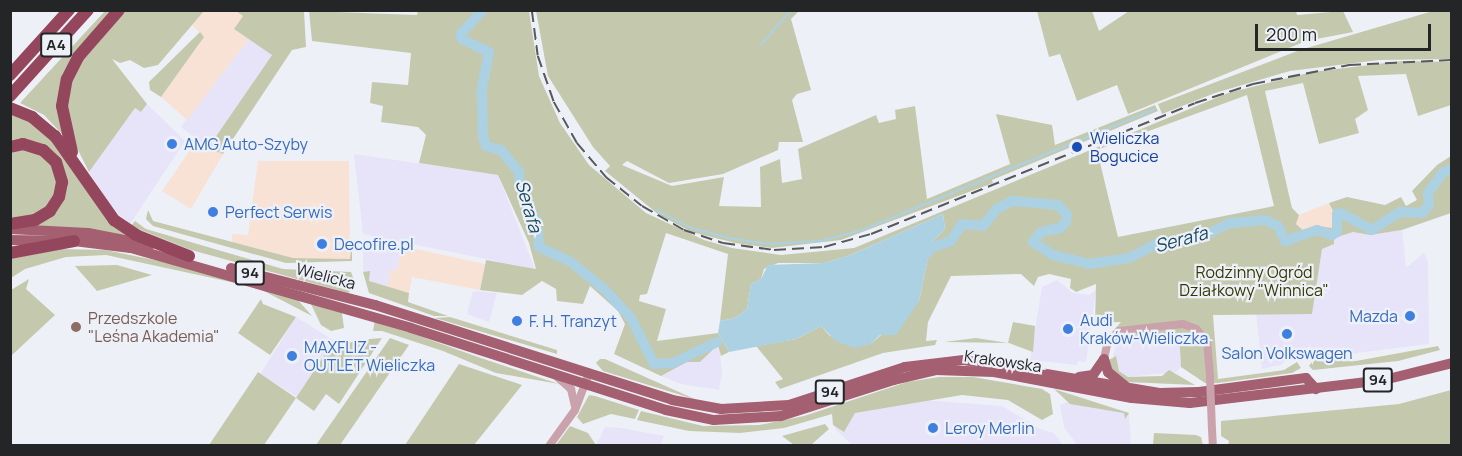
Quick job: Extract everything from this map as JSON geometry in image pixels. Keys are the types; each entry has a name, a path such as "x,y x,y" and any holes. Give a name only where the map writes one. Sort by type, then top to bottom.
{"highway":[{"name":"A4","path":"10,96 88,10"},
{"path":"75,158 63,116 64,88 78,57 119,10"},
{"name":"A4","path":"10,75 65,15"},
{"path":"10,61 65,15"},
{"path":"10,102 24,80"},
{"path":"10,108 39,122 75,158 114,220 136,235 189,256"},
{"path":"10,147 23,144 43,150 56,162 62,182 59,197 50,212 35,220 10,224"},
{"name":"94","path":"10,254 74,241"}],"main road":[{"name":"Wielicka","path":"10,230 116,237 366,302 627,385"},
{"name":"Wielicka","path":"10,240 74,241 131,248 402,325 553,374"},
{"path":"1073,378 1093,375 1104,359 1114,379 1134,390"},
{"name":"Krakowska","path":"627,385 694,405 746,410 796,403 890,372 932,362 981,361 1134,390 1199,392 1306,378 1316,389"},
{"name":"Krakowska","path":"553,374 684,415 730,421 781,416 894,380 949,369 994,372 1169,402 1216,402 1384,380 1452,363"}],"street":[{"path":"1104,359 1107,345 1119,331 1183,324 1196,329 1207,341 1213,446"},
{"path":"549,446 575,410 589,373"},
{"path":"553,374 571,389 575,410"}],"shaded area":[{"path":"204,11 236,11 243,16 234,29 249,39 187,120 161,97 204,37 192,25"},
{"path":"249,39 272,55 208,148 181,127"},
{"path":"147,104 185,141 130,224 111,208 89,172 135,108 141,112"},
{"path":"197,140 223,154 191,209 162,191"},
{"path":"354,154 498,175 535,269 363,234"},
{"path":"258,161 349,161 350,259 293,258 232,242 232,234 248,235"},
{"path":"1329,203 1335,215 1332,228 1305,232 1296,224 1299,215"},
{"path":"1402,230 1406,268 1424,253 1428,261 1429,344 1332,356 1309,350 1290,356 1281,365 1262,369 1256,313 1312,314 1322,249 1333,238 1353,232 1370,235"},
{"path":"376,241 402,246 397,271 391,270 387,287 368,281 363,272 363,243 373,245"},
{"path":"402,246 485,264 480,290 412,277 409,293 387,287 391,270 397,270"},
{"path":"1057,280 1073,293 1089,295 1096,290 1086,362 1078,361 1077,365 1030,360 1042,287"},
{"path":"473,291 497,293 489,322 467,314"},
{"path":"296,317 334,341 299,398 260,374"},
{"path":"1179,333 1181,367 1176,372 1128,377 1119,371 1113,356 1117,341 1129,336"},
{"path":"719,345 722,372 719,390 681,384 661,376 687,362 700,362"},
{"path":"911,399 1002,406 1040,429 1054,433 1063,445 852,445 835,429 845,420 845,411"},
{"path":"1070,401 1129,413 1131,445 1077,445 1064,427 1060,405"},
{"path":"605,427 664,436 661,445 596,445"}],"green space":[{"name":"Rodzinny Ogród Działkowy \"Winnica\"","path":"418,10 529,11 539,76 560,123 589,165 646,213 704,240 732,248 781,255 854,248 1228,93 1312,72 1402,61 1451,62 1451,105 1418,116 1406,74 1358,76 1368,110 1355,119 1359,133 1319,144 1303,83 1265,91 1292,208 1299,215 1296,224 1305,232 1319,226 1332,228 1335,215 1329,203 1347,197 1385,205 1401,197 1406,206 1417,200 1412,191 1437,165 1451,156 1451,213 1402,230 1370,235 1353,232 1334,238 1334,244 1322,249 1312,314 1213,315 1218,379 1284,370 1297,362 1301,368 1292,373 1218,383 1205,383 1181,367 1179,333 1129,336 1114,346 1102,343 1121,322 1095,323 1096,284 1076,292 1070,288 1071,279 1049,274 1038,277 1034,286 1021,274 951,276 928,322 926,341 937,340 935,345 883,353 780,389 775,382 783,379 756,346 796,339 821,326 830,336 871,344 919,301 931,243 945,229 943,214 848,256 824,263 778,263 764,269 761,279 751,284 747,309 735,318 720,321 728,254 666,233 647,294 640,295 639,301 666,309 657,341 718,333 729,352 721,356 718,345 700,362 687,362 661,376 614,354 625,324 618,311 590,286 583,304 557,301 556,289 542,281 522,295 480,290 486,260 536,269 529,243 498,175 419,163 426,135 418,127 381,122 383,106 370,103 372,82 408,85 411,53 312,41 309,11 417,15","holes":["1247,95 1274,206 1118,237 1097,150"]},
{"path":"105,11 114,11 78,51 58,103 62,134 44,115 20,103"},
{"path":"123,11 204,11 158,65 144,68 130,60 120,63 112,59 147,104 141,112 135,108 89,172 73,140 67,99 78,64"},
{"path":"236,11 304,11 306,47 292,50 223,154 208,148 272,55 234,29 243,16"},
{"path":"536,11 799,11 791,19 811,90 797,94 792,100 803,142 779,142 778,150 723,174 669,183 627,161 622,165 672,186 724,177 719,206 761,207 760,167 780,159 782,183 802,179 798,149 876,115 879,123 896,119 895,110 915,106 927,199 1010,164 996,114 1052,125 1055,145 1155,105 1158,111 992,180 993,183 841,240 772,248 735,243 692,232 659,215 605,171 610,166 593,147 548,76"},
{"path":"1037,11 1092,11 1099,31 1129,11 1296,11 1297,15 1343,11 1353,32 1306,41 1128,114 1117,85 1077,101 1060,54 1049,57"},
{"path":"1433,11 1451,11 1451,59 1379,60 1290,71 1215,93 1162,114 1158,104 1300,50"},
{"path":"200,32 204,37 161,97 150,90 149,82"},
{"path":"10,114 39,125 130,236 30,226 50,216 60,163 11,144"},
{"path":"29,149 50,160 58,188 41,214 11,221 11,151"},
{"path":"148,210 153,221 293,258 350,259 352,238 352,261 286,263 153,226 146,219"},
{"path":"135,221 146,229 283,269 351,272 356,286 348,293 191,250 131,226"},
{"path":"60,249 105,250 165,262 257,288 106,255 66,257 25,269 11,278 11,259"},
{"path":"117,265 152,275 97,291 75,266"},
{"path":"370,271 369,281 409,293 408,302 448,316 434,316 369,293 363,272"},
{"path":"29,279 26,289 55,315 11,356 11,290"},
{"path":"258,288 297,299 312,316"},
{"path":"261,299 263,304 296,317 270,355 238,333"},
{"path":"310,302 342,313 344,328 331,331 321,325"},
{"path":"450,317 557,350 557,354 435,318"},
{"path":"375,320 559,384 496,373 443,351 382,331 373,331"},
{"path":"1013,322 1035,326 1033,352 1008,343"},
{"path":"382,338 339,404 326,394 314,411 296,398 327,351 357,340"},
{"path":"390,338 409,345 340,445 316,445"},
{"path":"976,338 1008,343 944,342"},
{"path":"1438,346 1440,350 1398,361 1313,370 1309,366 1315,358 1356,361"},
{"path":"1116,356 1119,371 1128,377 1162,376 1169,370 1195,385 1127,382 1114,377 1107,361"},
{"path":"600,359 605,359 697,400 603,371 596,363"},
{"path":"459,364 522,385 474,445 405,445"},
{"path":"258,372 296,398 264,445 209,445"},
{"path":"939,377 973,377 1042,389 1050,394 1053,414 1042,420 1008,400 962,395 855,413 844,432 833,425 832,414 784,428 740,433 689,431 637,420 641,411 703,426 759,425 804,416 907,382"},
{"path":"1054,389 1129,413 1125,419 1124,413 1070,404"},
{"path":"1451,390 1451,445 1228,446 1229,441 1221,436 1221,421 1399,404"},
{"path":"589,395 639,410 635,419 611,414 583,424 577,417"},
{"path":"825,424 829,429 811,445 794,445 782,436"},
{"path":"570,426 588,433 596,445 556,445"},
{"path":"1154,433 1196,435 1201,437 1203,445 1153,445"}],"water":[{"path":"943,214 945,229 931,243 919,301 896,335 880,335 871,344 854,348 836,341 821,326 796,339 729,352 718,333 720,321 735,318 747,309 751,284 761,279 768,265 824,263 848,256"}],"waterway":[{"name":"Serafa","path":"483,10 461,34 462,39 489,52 482,89 483,137 486,146 501,150 519,172 520,186 537,223 539,247 571,262 604,289 631,318 654,364 673,363 717,342"},
{"path":"761,45 791,10"},
{"path":"656,210 692,228 729,238 769,244 821,241 862,230 1155,109"},
{"name":"Serafa","path":"921,259 933,247 951,241 962,224 983,226 997,209 1012,201 1058,205 1067,215 1066,222 1060,228 1041,232 1033,242 1053,255 1089,264 1129,258 1156,244 1198,239 1230,223 1265,220 1278,226 1285,241 1317,230 1332,235 1337,232 1337,214 1341,213 1372,230 1400,212 1422,213 1429,205 1428,193 1443,172 1452,169"}],"railway":[{"path":"532,10 538,56 554,102 577,143 606,177 642,206 684,230 723,243 774,250 824,247 871,234 1195,103 1253,84 1349,65 1452,60"}],"place":[{"name":"AMG Auto-Szyby","path":"172,144"},
{"name":"Wieliczka Bogucice","path":"1077,147"},
{"name":"Perfect Serwis","path":"213,212"},
{"name":"Decofire.pl","path":"322,244"},
{"name":"Mazda","path":"1410,316"},
{"name":"F. H. Tranzyt","path":"517,321"},
{"name":"Przedszkole \"Leśna Akademia\"","path":"76,327"},
{"name":"Audi Kraków-Wieliczka","path":"1068,329"},
{"name":"Salon Volkswagen","path":"1287,334"},
{"name":"MAXFLIZ - OUTLET Wieliczka","path":"292,356"},
{"name":"Leroy Merlin","path":"933,428"}]}
